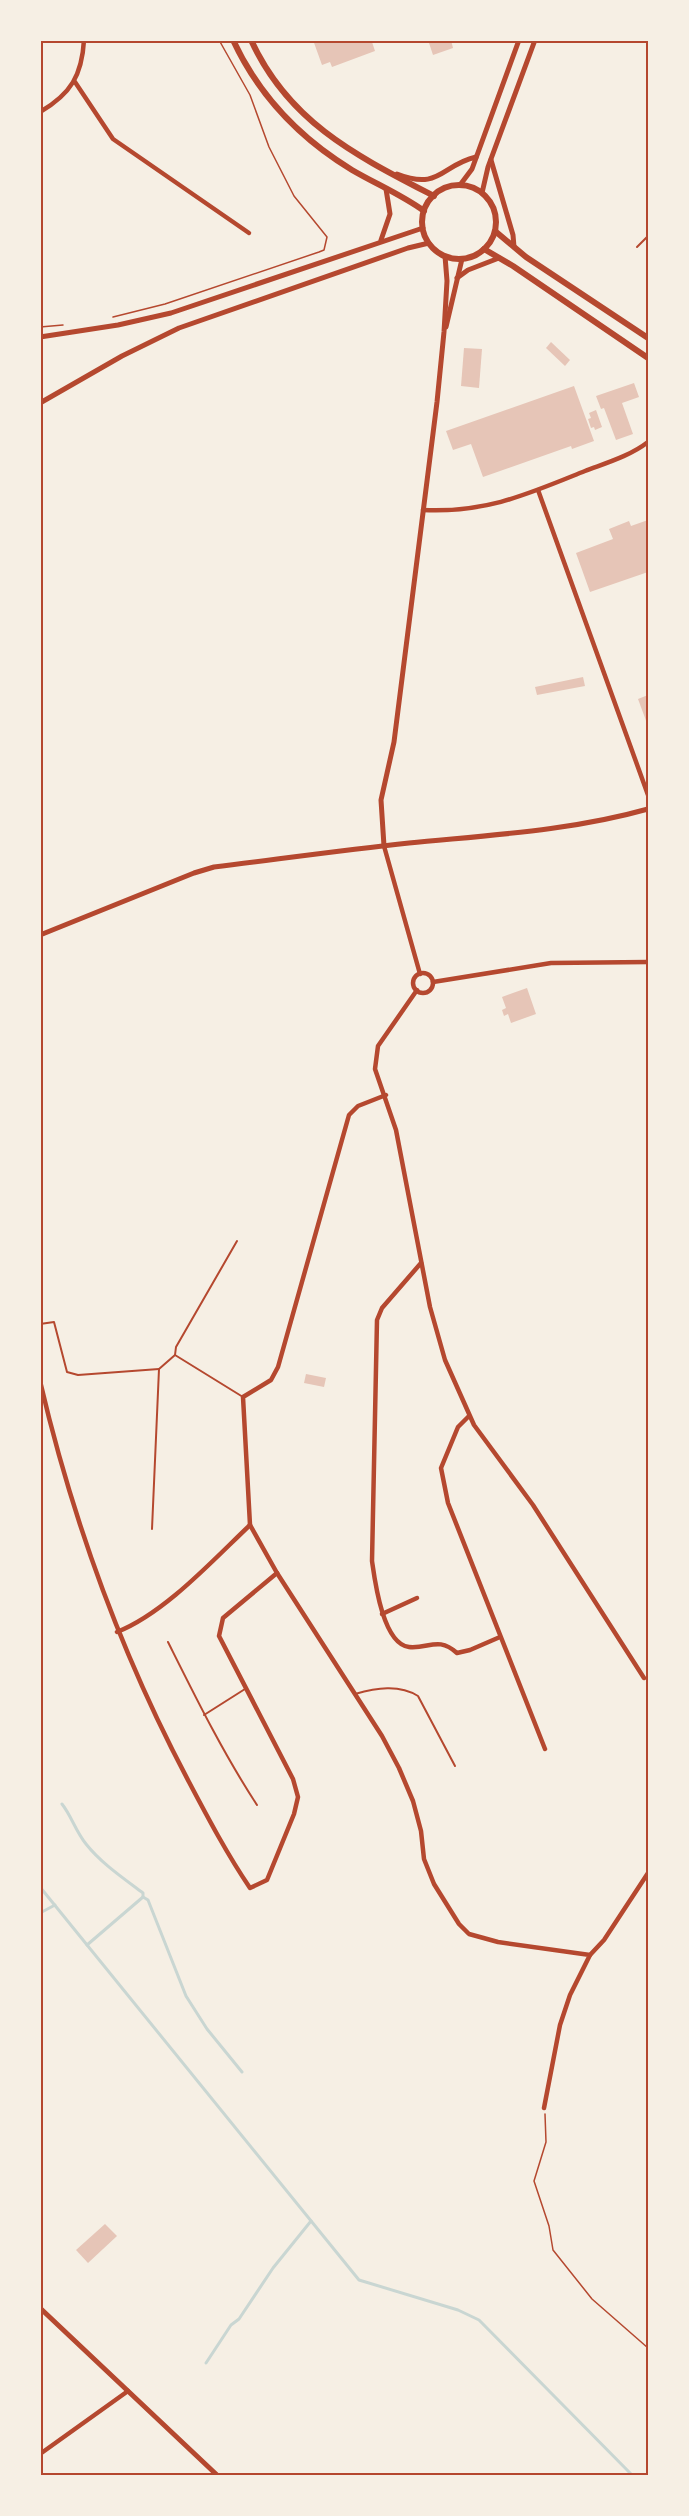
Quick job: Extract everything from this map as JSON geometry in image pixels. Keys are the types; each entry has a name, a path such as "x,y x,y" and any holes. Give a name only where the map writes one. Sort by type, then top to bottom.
{"main road":[{"path":"233,40 266,96 294,126 326,153 424,211"},
{"path":"251,40 280,89 334,141 379,168 434,196"},
{"path":"460,185 482,193 488,199 495,214 495,231 484,249 474,256 462,259 445,256 429,243 423,228 424,211 441,190 460,185"},
{"path":"495,231 514,247 648,338"},
{"path":"484,249 648,358"}],"street":[{"path":"40,112 75,82 82,63 84,40"},
{"path":"460,185 472,170 519,40"},
{"path":"482,193 491,160 535,40"},
{"path":"75,82 112,140 249,233"},
{"path":"379,168 418,180 445,174 465,160 476,158"},
{"path":"491,160 513,235 514,247"},
{"path":"381,240 390,214 386,189"},
{"path":"40,337 171,313 381,240 423,228"},
{"path":"40,403 122,356 179,328 429,243"},
{"path":"420,974 384,846 381,800 394,741 444,332 447,281 445,256"},
{"path":"456,278 468,270 498,258"},
{"path":"444,332 462,259"},
{"path":"423,510 472,510 538,490 640,449 648,442"},
{"path":"538,490 648,795"},
{"path":"42,934 214,867 384,846 549,830 612,819 648,809"},
{"path":"433,982 551,963 648,962"},
{"path":"417,990 427,992 431,989 433,982 429,975 420,974"},
{"path":"417,990 414,981 420,974"},
{"path":"417,990 378,1046 375,1069 386,1095 396,1130 438,1340 469,1416 533,1505 644,1678"},
{"path":"386,1095 358,1106 349,1115 281,1360 271,1380 243,1397 250,1525 277,1573 355,1694 399,1768 418,1818 427,1869 464,1930 498,1942 590,1955"},
{"path":"421,1263 382,1308 377,1320 372,1562 382,1614 397,1640 407,1647 437,1643 450,1647 457,1653 500,1637"},
{"path":"40,1381 62,1471 117,1632 143,1692 175,1755 212,1825 250,1888 267,1880 294,1814 298,1797 293,1779 219,1635 224,1617 277,1573"},
{"path":"469,1416 458,1426 441,1468 448,1503 545,1749"},
{"path":"117,1632 128,1628 178,1593 250,1525"},
{"path":"382,1614 417,1598"},
{"path":"544,2108 560,2025 570,1995 590,1955 604,1940 648,1874"},
{"path":"40,2308 218,2475"},
{"path":"40,2454 128,2391"}],"lane":[{"path":"637,247 648,236"},
{"path":"40,1324 54,1322 67,1372 78,1375 159,1369 175,1355 176,1347 237,1241"},
{"path":"175,1355 243,1397"},
{"path":"152,1529 159,1369"},
{"path":"168,1642 204,1715 257,1805"},
{"path":"355,1694 394,1687 409,1690 418,1696 455,1766"},
{"path":"204,1715 245,1689"}],"path":[{"path":"107,319 165,304 324,250 327,237 294,195 269,147 250,95 219,40"},
{"path":"40,327 69,324"},
{"path":"544,2108 546,2142 534,2181 549,2226 553,2250 592,2300 648,2348"}],"building":[{"path":"313,40 377,41 372,42 375,51 332,67 330,62 322,65"},
{"path":"428,40 451,40 453,48 433,55"},
{"path":"551,342 570,360 565,366 546,348"},
{"path":"464,348 482,349 479,388 461,386"},
{"path":"634,383 639,397 622,403 633,434 616,440 604,408 601,409 596,396"},
{"path":"574,386 594,441 572,449 571,446 483,477 471,444 453,450 446,431"},
{"path":"596,410 602,427 595,430 594,427 591,428 588,419 591,418 589,413"},
{"path":"648,520 648,566 646,567 648,572 590,592 576,553 613,539 609,529 629,521 631,526"},
{"path":"583,677 585,686 537,695 535,687"},
{"path":"648,695 648,726 638,699"},
{"path":"527,988 536,1014 511,1023 508,1014 504,1016 502,1010 506,1008 502,997"},
{"path":"306,1374 326,1378 324,1387 304,1383"},
{"path":"105,2224 117,2236 88,2263 76,2250"}],"waterway":[{"path":"62,1804 82,1839 98,1858 143,1893 143,1897 148,1900 186,1996 207,2029 242,2072"},
{"path":"40,1887 359,2280 458,2310 479,2320 633,2476"},
{"path":"87,1945 143,1897"},
{"path":"40,1913 55,1905"},
{"path":"206,2363 273,2268 311,2221"}]}
